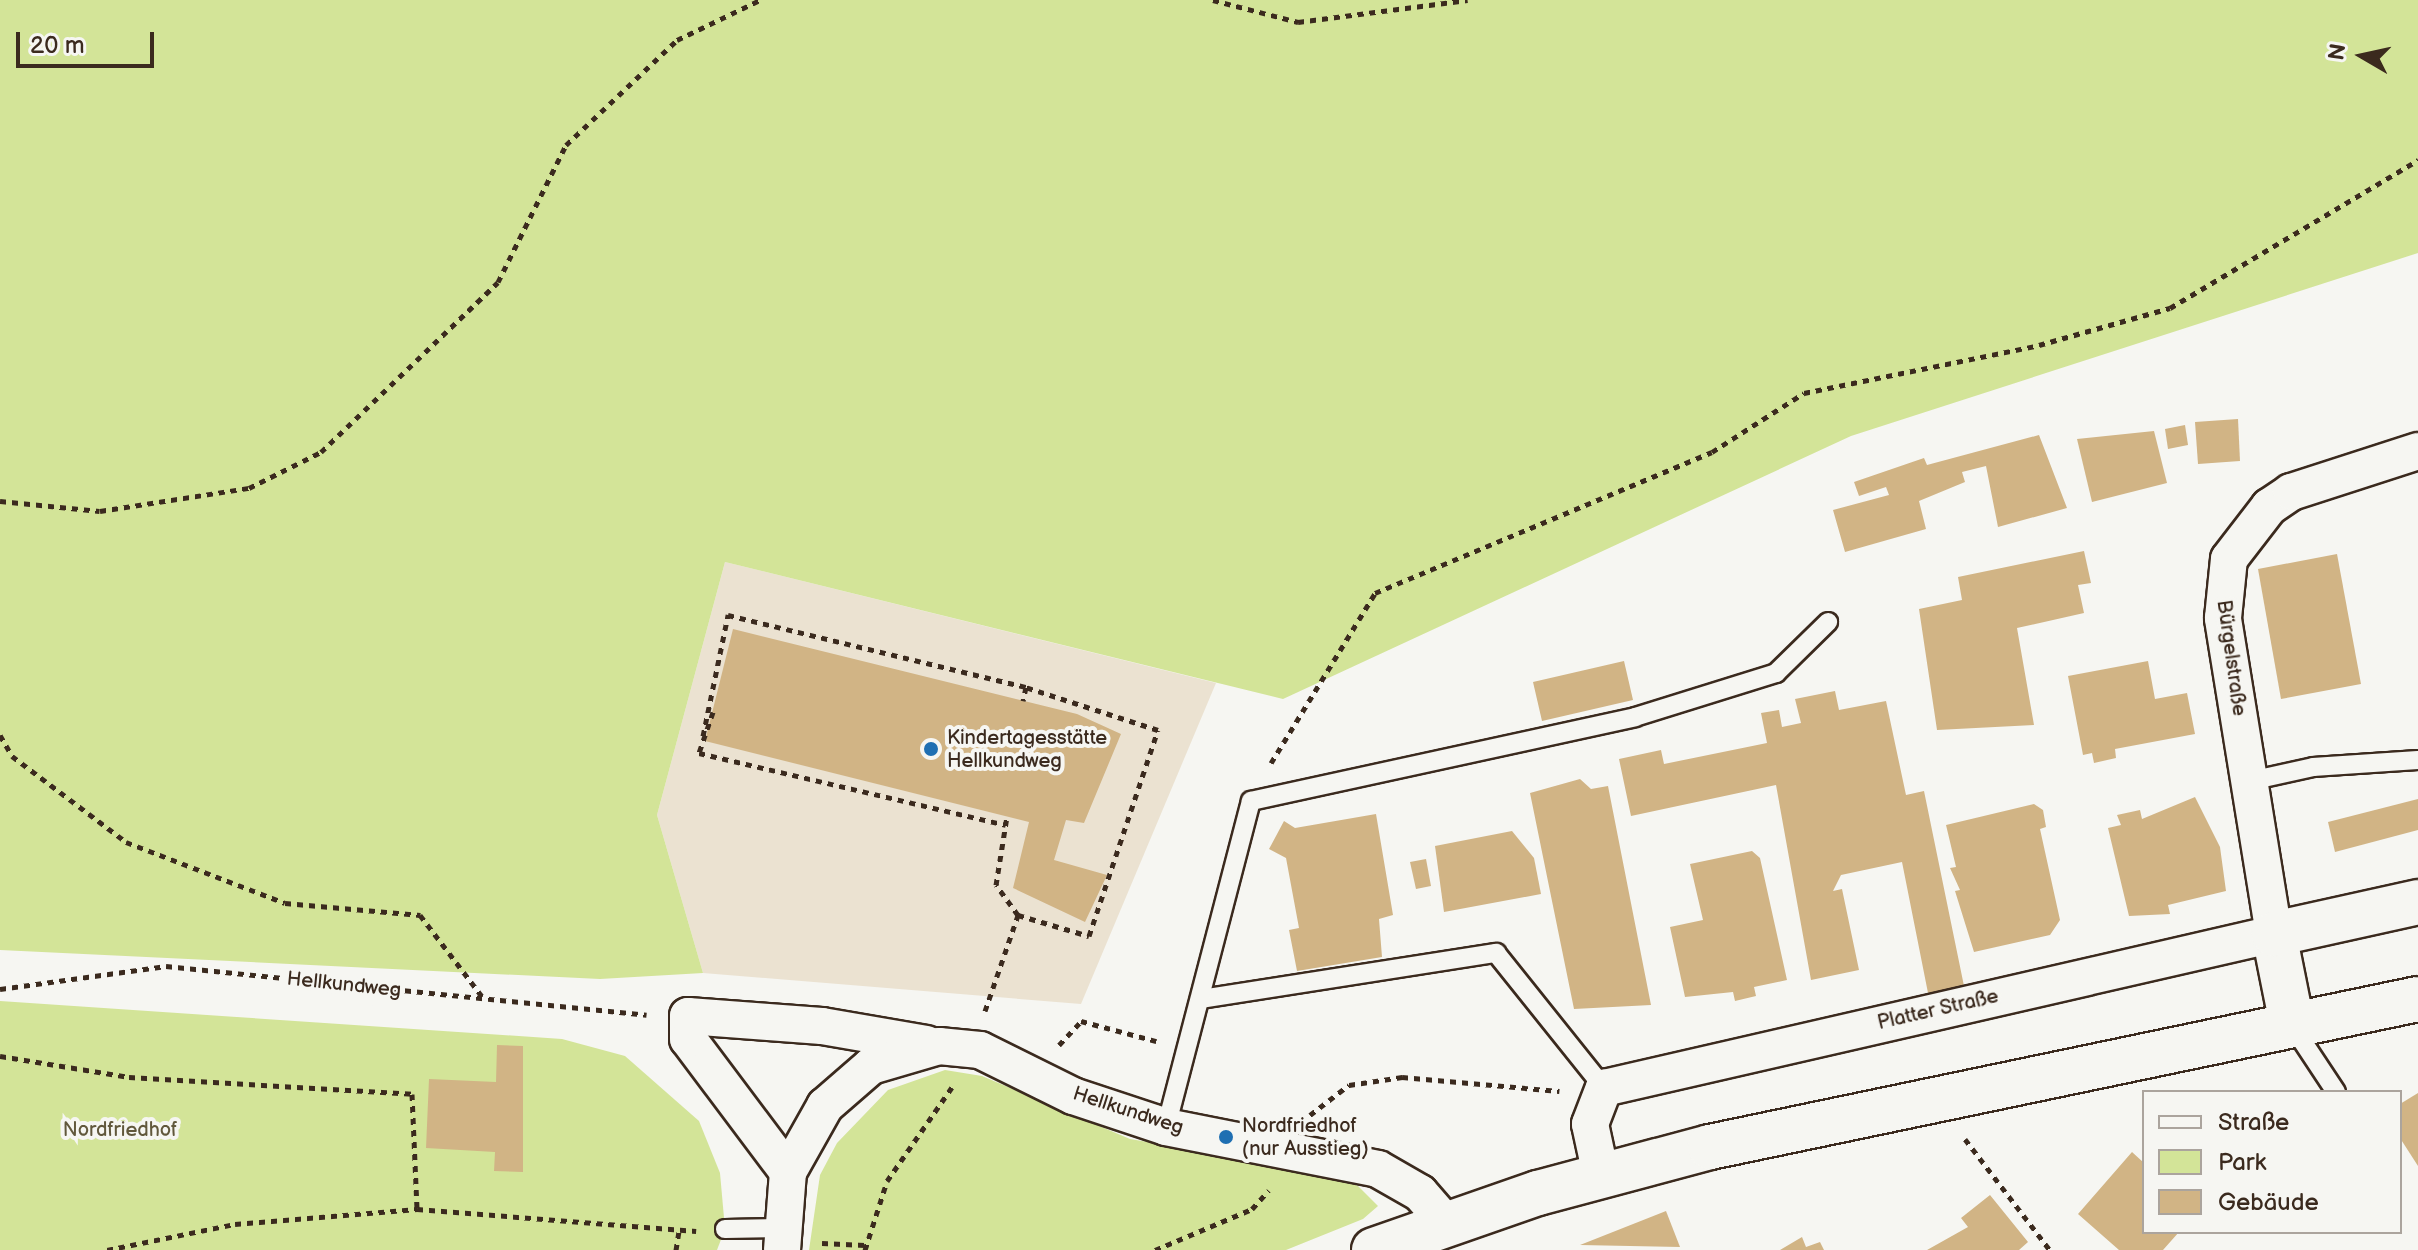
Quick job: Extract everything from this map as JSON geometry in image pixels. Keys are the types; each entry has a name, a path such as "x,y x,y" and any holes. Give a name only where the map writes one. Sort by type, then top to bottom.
{"main road":[{"path":"2292,1024 2274,934 2418,902"},
{"path":"1374,1250 1446,1223 1601,1175 1933,1096 2418,999"}],"street":[{"name":"Bürgelstraße","path":"2274,934 2223,618 2229,559 2269,507 2291,492 2418,451"},
{"name":"Platter Straße","path":"1600,1093 2274,934"},
{"name":"Hellkundweg","path":"688,1016 807,1024 980,1050 1166,1127 1378,1169 1420,1193 1446,1223"},
{"path":"688,1016 688,1039 788,1172"},
{"name":"Hellkundweg","path":"781,1239 788,1172 841,1089 902,1052 939,1046"},
{"path":"1600,1093 1590,1124 1601,1175"}],"lane":[{"path":"1166,1127 1251,801 1635,717 1776,673 1828,622"},
{"path":"2250,781 2313,767 2418,760"},
{"path":"1201,999 1496,953 1600,1093"},
{"path":"2292,1024 2335,1090"},
{"path":"725,1229 781,1239"}],"path":[{"path":"0,501 115,508 249,488 321,452 498,282 566,145 677,40 760,0"},
{"path":"1213,0 1298,22 1468,0"},
{"path":"1251,801 1310,689 1375,593 1712,452 1804,393 2039,345 2170,308 2418,160"},
{"path":"1006,825 699,753 728,615 1026,687 1158,730 1089,936 1018,915 996,885 1006,825 1007,816"},
{"path":"1023,701 1026,687"},
{"path":"703,736 713,712"},
{"path":"0,735 12,756 126,842 285,903 420,915 485,1000"},
{"path":"865,1250 887,1181 980,1050 987,996 1018,915"},
{"name":"Hellkundweg","path":"0,989 166,966 485,1000 688,1016"},
{"path":"1032,1074 1081,1021 1138,1031 1185,1056"},
{"path":"0,1056 129,1077 412,1094 417,1209"},
{"path":"1155,1250 1252,1209 1316,1104 1349,1085 1402,1077 1513,1082 1600,1093"},
{"path":"1933,1096 2050,1250"},
{"path":"107,1250 235,1224 417,1209 679,1232 725,1229"},
{"path":"676,1250 679,1232"}],"shaded area":[{"name":"Kindertagesstätte Hellkundweg","path":"725,562 1216,683 1081,1004 703,973 657,815"}],"green space":[{"path":"0,0 2418,0 2418,253 1851,436 1283,699 725,562 657,815 703,973 600,979 0,950"},
{"name":"Nordfriedhof","path":"0,1001 562,1039 625,1056 699,1121 720,1173 725,1229 717,1250 0,1250"},
{"path":"945,1070 982,1076 1130,1139 1326,1172 1358,1186 1378,1206 1363,1219 1286,1250 809,1250 820,1175 837,1143 888,1090"}],"building":[{"path":"2238,419 2240,461 2198,464 2195,422"},
{"path":"2185,425 2188,445 2168,449 2165,429"},
{"path":"2154,431 2167,483 2092,502 2077,439"},
{"path":"2039,435 2067,508 1998,527 1986,466 1962,472 1965,482 1919,501 1926,529 1845,552 1833,510 1889,495 1886,487 1859,496 1854,482 1924,458 1927,465"},
{"path":"2084,551 2091,583 2078,585 2084,613 2017,628 2034,725 1937,730 1919,609 1962,600 1958,577"},
{"path":"2337,554 2361,684 2281,699 2258,569"},
{"path":"733,629 1077,714 1121,734 1084,823 1066,820 1054,860 1107,875 1085,922 1013,888 1029,822 705,741"},
{"path":"1624,661 1633,700 1542,721 1533,682"},
{"path":"2148,661 2155,699 2187,693 2195,734 2115,749 2116,758 2094,763 2092,753 2083,755 2068,676"},
{"path":"1835,691 1839,710 1886,701 1906,795 1924,791 1964,986 1928,993 1902,862 1841,875 1833,891 1842,889 1859,970 1811,980 1776,785 1631,816 1619,759 1661,750 1664,764 1767,743 1761,713 1779,710 1782,727 1801,723 1795,699"},
{"path":"1580,779 1591,789 1608,786 1651,1005 1574,1009 1530,793"},
{"path":"2195,797 2220,847 2226,891 2168,905 2170,914 2129,916 2108,828 2121,825 2117,815 2140,810 2142,819"},
{"path":"2418,799 2418,830 2335,852 2328,822"},
{"path":"2034,804 2043,810 2046,827 2040,829 2060,920 2050,935 1974,952 1955,891 1960,890 1950,868 1956,867 1946,825"},
{"path":"1376,814 1393,915 1379,919 1382,957 1297,971 1289,930 1299,928 1286,858 1269,849 1284,821 1295,828"},
{"path":"1512,831 1534,858 1541,894 1444,912 1435,846"},
{"path":"1752,851 1760,858 1787,980 1754,987 1756,996 1735,1001 1733,992 1685,997 1670,927 1703,920 1690,864"},
{"path":"1426,859 1431,886 1416,889 1410,862"},
{"path":"497,1045 523,1046 523,1172 494,1171 495,1152 426,1148 429,1079 496,1082"},
{"path":"2418,1093 2418,1166 2402,1141 2402,1103"},
{"path":"2132,1152 2142,1161 2142,1234 2177,1234 2163,1250 2119,1250 2078,1214"},
{"path":"1990,1195 2028,1242 2019,1250 1927,1250 1968,1227 1961,1218"},
{"path":"1666,1211 1680,1247 1580,1245"},
{"path":"1802,1237 1806,1247 1820,1242 1824,1250 1780,1250"}],"place":[{"name":"Kindertagesstätte Hellkundweg","path":"931,749"},
{"name":"Nordfriedhof (nur Ausstieg)","path":"1226,1137"}]}
